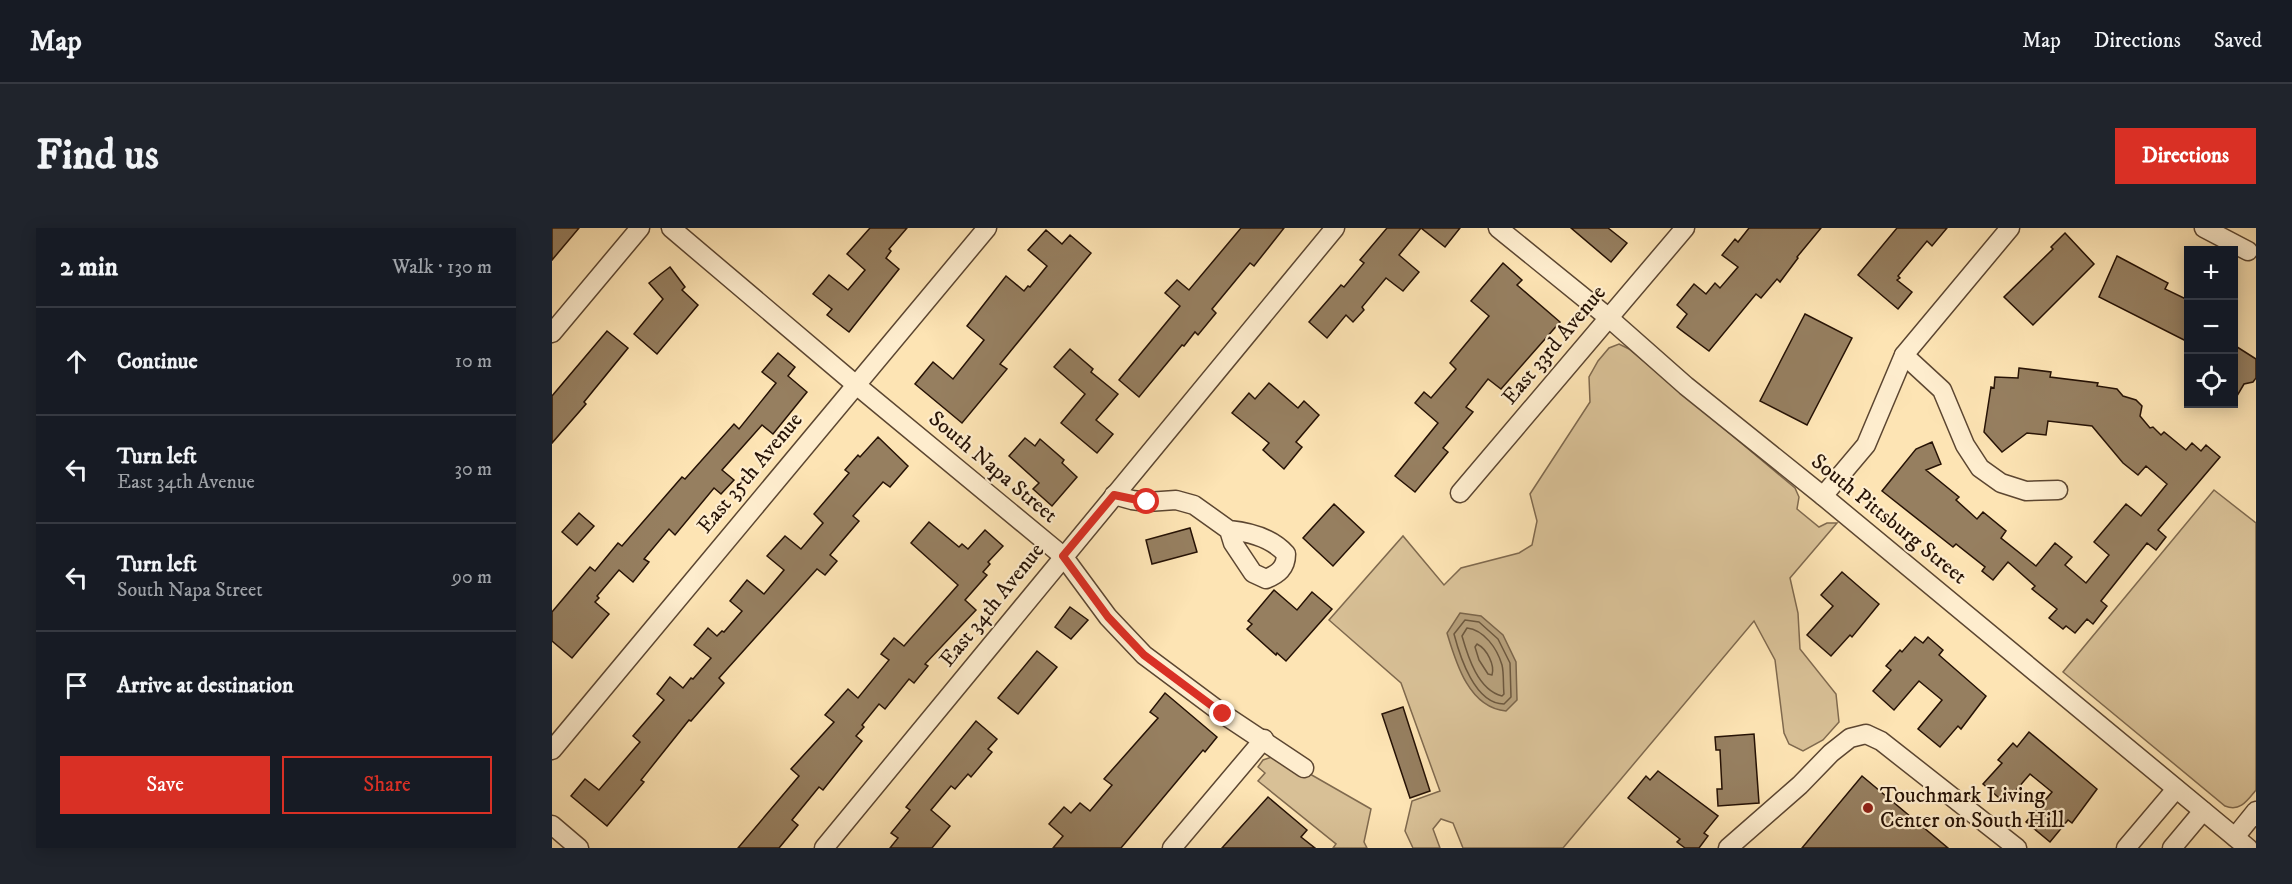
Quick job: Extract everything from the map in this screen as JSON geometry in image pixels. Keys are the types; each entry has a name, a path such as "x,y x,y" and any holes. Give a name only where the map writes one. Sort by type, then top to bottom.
{"street":[{"path":"552,333 640,228"},
{"name":"South Napa Street","path":"672,228 855,384 1063,556 1108,617 1144,655 1223,714 1304,768"},
{"name":"East 35th Avenue","path":"552,750 987,228"},
{"name":"East 34th Avenue","path":"824,848 1335,228"},
{"name":"South Pittsburg Street","path":"1498,228 1609,318 1686,386 1823,496 2242,842"},
{"name":"East 33rd Avenue","path":"1460,493 1685,228"},
{"path":"1823,496 1866,445 1904,355 2010,228"},
{"path":"2204,228 2248,250"},
{"path":"1904,355 1942,390 1965,445 1980,468 2001,483 2026,491 2058,490"},
{"path":"1114,495 1139,501 1176,500 1194,505 1228,530"},
{"path":"1728,848 1800,785 1831,753 1850,738 1866,735 1881,741 2017,848"},
{"path":"1172,848 1263,739"},
{"path":"2126,848 2176,789"},
{"path":"2172,848 2203,811"},
{"path":"2242,842 2256,812"},
{"path":"552,825 579,848"}],"shaded area":[{"path":"1619,344 1629,349 1795,488 1799,497 1797,509 1819,527 1827,523 1837,523 1790,578 1798,613 1800,649 1836,694 1839,722 1823,740 1803,751 1789,744 1784,733 1775,660 1754,621 1563,848 1463,848 1453,823 1441,819 1433,829 1440,848 1413,848 1405,831 1412,801 1440,791 1401,683 1329,620 1403,536 1444,585 1461,568 1519,553 1532,545 1537,521 1530,494 1590,402 1589,377 1598,361 1609,348"},
{"path":"2214,490 2256,523 2256,790 2243,804 2235,808 2225,806 2063,672"},
{"path":"1272,757 1310,774 1371,809 1364,842 1367,848 1333,848 1336,844 1258,781 1265,773 1258,767 1263,760"}],"water":[{"path":"1460,613 1481,616 1503,635 1516,662 1517,700 1506,711 1482,702 1473,693 1460,670 1447,633"}],"building":[{"path":"552,228 579,228 552,260"},
{"path":"870,228 907,228 889,249 891,251 886,258 899,269 849,332 827,315 832,309 813,294 829,275 848,290 865,270 847,254"},
{"path":"1241,228 1284,228 1254,266 1250,263 1212,309 1216,313 1198,335 1195,332 1184,346 1182,345 1139,397 1119,380 1180,306 1165,293 1177,280 1189,290"},
{"path":"1387,228 1421,228 1399,255 1419,272 1403,291 1386,278 1362,307 1364,310 1353,322 1346,315 1327,338 1309,322 1341,285 1344,287 1364,263 1360,260"},
{"path":"1421,228 1460,228 1445,247"},
{"path":"1571,228 1608,228 1627,243 1611,262"},
{"path":"1749,228 1821,228 1780,282 1777,279 1761,298 1756,294 1709,351 1677,327 1687,314 1677,305 1694,284 1706,294 1715,283 1720,288 1738,267 1722,255 1735,239 1738,242"},
{"path":"1897,228 1947,228 1932,246 1927,241 1898,276 1900,278 1897,280 1912,292 1898,309 1858,275"},
{"path":"1046,230 1062,244 1070,235 1091,253 1000,364 1007,369 962,423 915,384 933,362 953,379 984,340 967,326 1006,276 1024,291 1047,266 1028,250"},
{"path":"2065,233 2094,264 2033,325 2004,297 2053,249 2051,247"},
{"path":"2117,256 2168,283 2165,289 2184,298 2184,340 2099,297"},
{"path":"1503,263 1522,280 1517,285 1560,322 1501,389 1488,379 1466,407 1473,412 1443,448 1448,452 1415,492 1395,476 1438,423 1415,403 1424,392 1431,398 1456,369 1450,363 1489,316 1471,301"},
{"path":"670,267 685,287 682,290 698,305 657,354 634,334 663,299 649,283"},
{"path":"1805,314 1852,338 1807,425 1760,401"},
{"path":"607,331 628,348 584,402 586,404 552,443 552,396"},
{"path":"2238,348 2256,359 2256,378 2253,382 2244,384 2238,394"},
{"path":"1070,349 1093,369 1091,372 1118,394 1096,420 1113,434 1097,453 1061,423 1085,394 1054,367"},
{"path":"778,353 795,367 788,376 807,392 773,434 762,425 722,470 734,480 721,494 714,488 675,535 669,529 644,559 649,562 633,582 619,570 597,596 599,598 595,602 609,614 572,658 552,641 552,612 590,567 595,571 618,543 622,546 682,477 685,479 734,424 739,429 776,383 762,372"},
{"path":"2019,368 2051,372 2050,377 2098,383 2097,386 2117,389 2123,396 2136,400 2142,406 2140,416 2150,428 2153,427 2161,435 2164,432 2186,450 2192,443 2201,451 2206,445 2220,457 2158,530 2166,537 2156,550 2147,543 2101,601 2107,606 2093,624 2087,619 2075,633 2066,626 2063,629 2049,618 2057,609 2032,589 2035,586 2008,562 1993,580 1982,571 1985,567 1956,544 1953,547 1882,491 1916,449 1932,442 1941,464 1926,470 1959,497 1956,500 1977,519 1983,512 2006,531 2001,538 2036,566 2055,543 2072,557 2065,565 2086,583 2109,555 2094,542 2126,504 2141,516 2167,484 2146,466 2138,475 2123,463 2092,426 2048,421 2046,435 2027,433 2002,452 1984,432 1991,387 1994,388 1995,377 2018,378"},
{"path":"1269,383 1298,408 1304,401 1319,415 1296,442 1302,447 1284,469 1263,450 1269,443 1232,413 1249,393 1255,399"},
{"path":"878,437 908,466 890,487 883,482 853,516 859,521 830,555 837,561 825,575 817,569 719,678 724,683 691,721 689,720 641,780 644,782 607,826 571,796 585,779 599,790 640,742 633,736 664,700 657,694 670,677 683,688 711,658 694,645 708,628 717,636 722,631 724,632 742,611 730,601 747,580 764,594 784,570 767,556 785,536 801,549 823,523 814,514 849,473 845,470"},
{"path":"1025,438 1035,446 1040,439 1064,460 1062,463 1077,477 1052,506 1033,489 1039,483 1009,456"},
{"path":"1334,504 1364,532 1333,566 1303,538"},
{"path":"579,513 594,526 577,545 562,532"},
{"path":"929,522 959,547 962,544 968,549 985,530 1003,546 988,562 990,564 983,572 987,575 965,600 976,610 925,664 928,666 914,683 909,679 885,709 879,704 856,736 862,741 823,790 819,787 792,820 798,825 779,848 738,848 799,776 791,769 834,722 825,715 848,689 858,698 889,660 881,654 894,638 904,646 958,585 911,543"},
{"path":"1190,528 1197,552 1152,564 1146,540"},
{"path":"1842,572 1879,604 1852,637 1850,635 1831,656 1807,635 1833,606 1821,595"},
{"path":"1274,590 1297,610 1312,592 1332,609 1286,661 1247,629 1252,624 1248,621"},
{"path":"1070,607 1088,620 1071,639 1055,627"},
{"path":"1915,637 1923,643 1928,637 1943,650 1939,655 1986,696 1961,729 1958,726 1940,747 1918,729 1942,700 1919,681 1894,710 1873,691 1891,670 1886,666"},
{"path":"1037,651 1057,667 1018,714 998,698"},
{"path":"1165,693 1217,737 1205,752 1203,750 1121,848 1053,848 1063,836 1049,824 1064,807 1071,813 1080,803 1090,811 1112,785 1104,779 1158,718 1150,712"},
{"path":"1403,707 1430,791 1410,798 1382,714"},
{"path":"976,721 997,739 988,749 992,752 971,777 968,774 955,789 951,786 931,810 950,826 932,848 890,848 898,838 891,833 910,810 906,807"},
{"path":"2029,732 2097,789 2072,823 2068,820 2050,842 2026,822 2052,792 2030,774 2005,803 1983,784 2002,763 1998,760 2013,743 2017,747"},
{"path":"1754,734 1759,803 1718,806 1717,789 1722,789 1720,750 1716,750 1715,737"},
{"path":"1658,771 1718,816 1704,833 1708,836 1699,848 1685,848 1677,842 1680,839 1628,798 1646,776 1650,780"},
{"name":"Touchmark Living Center on South Hill","path":"1862,776 1948,848 1802,848"},
{"path":"1268,797 1307,830 1301,837 1315,848 1222,848"}],"place":[{"name":"Touchmark Living Center on South Hill","path":"1868,808"}],"route":[{"path":"1147,502 1114,495 1063,556 1108,617 1144,655 1223,714"}]}
